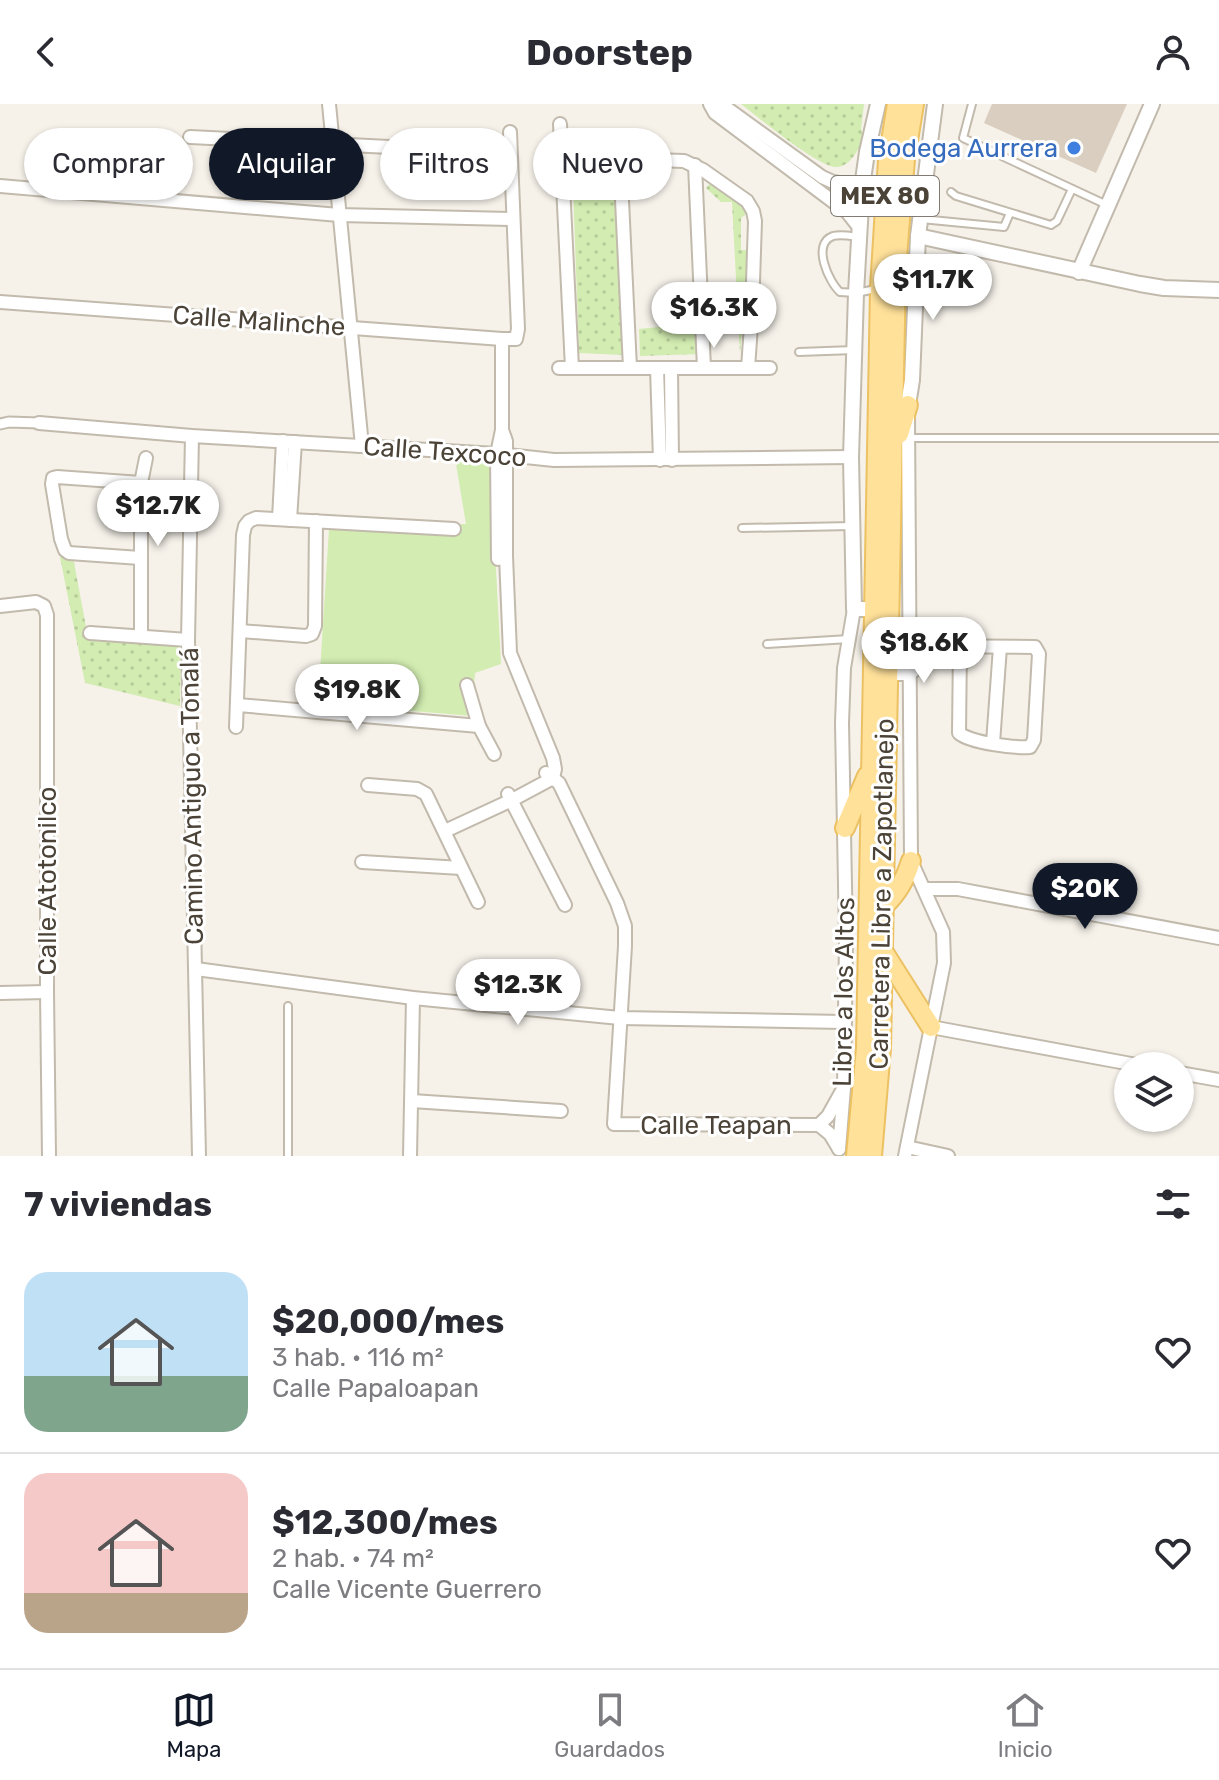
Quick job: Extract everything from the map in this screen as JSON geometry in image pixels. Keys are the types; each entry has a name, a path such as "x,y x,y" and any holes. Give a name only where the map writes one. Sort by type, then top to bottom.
{"main road":[{"name":"Carretera Libre a Zapotlanejo","path":"872,1156 881,1048 871,766 880,288 888,160 897,104"},
{"name":"Carretera Libre a Zapotlanejo","path":"845,1154 866,1048 875,946 884,906 896,269 905,159 914,104"},
{"path":"892,456 908,405"},
{"path":"845,828 871,766"},
{"path":"884,906 898,892 911,861"},
{"path":"875,946 931,1027"}],"street":[{"path":"329,104 331,128"},
{"path":"875,609 854,609 851,457 862,187 878,104"},
{"path":"935,104 918,236 912,380 908,405 909,674 911,861 943,932 944,963 906,1152 948,1156"},
{"path":"1079,272 1152,104"},
{"path":"715,106 822,177 862,187"},
{"path":"715,106 847,212 859,232"},
{"path":"560,124 560,128"},
{"path":"672,160 695,165 747,201 755,216 748,368"},
{"path":"695,165 704,368"},
{"path":"0,186 339,215 513,219 512,200"},
{"path":"338,200 362,446"},
{"path":"563,200 565,368 770,368"},
{"path":"622,200 630,368"},
{"name":"Calle Malinche","path":"0,302 513,339 518,336 513,219"},
{"path":"918,236 1164,288 1219,290"},
{"path":"502,339 502,430 498,440 502,454 497,515 503,655 545,758 549,776 559,783 623,919 625,946 620,1018"},
{"path":"657,368 666,460"},
{"path":"666,460 671,368"},
{"path":"0,424 39,423"},
{"name":"Calle Texcoco","path":"39,423 554,460 851,457"},
{"name":"Camino Antiguo a Tonalá","path":"192,436 188,640 199,1156"},
{"path":"284,520 289,442"},
{"path":"141,635 141,483 146,458"},
{"path":"140,558 69,553 65,550 52,481 57,477 141,483"},
{"path":"236,727 243,535 249,521 256,518 454,529"},
{"path":"240,631 312,634 315,626 316,521"},
{"name":"Calle Atotonilco","path":"0,606 36,602 44,606 47,615 49,1156"},
{"name":"Libre a los Altos","path":"845,1154 846,939 842,723 844,668 854,609"},
{"path":"90,633 188,640"},
{"path":"909,646 1031,646 1038,650 1033,744 1025,748 965,738 959,733 960,647"},
{"path":"887,674 909,674 940,647"},
{"path":"993,743 1000,647"},
{"path":"467,685 479,726 494,754"},
{"path":"238,705 479,726"},
{"path":"443,827 549,776"},
{"path":"368,785 422,791 429,799 478,902"},
{"path":"510,796 565,905"},
{"path":"362,862 461,868"},
{"path":"924,889 958,889 1219,938"},
{"path":"846,939 875,946"},
{"path":"196,969 413,998 620,1018 844,1022"},
{"path":"0,993 47,992"},
{"path":"410,1156 413,998"},
{"name":"Calle Teapan","path":"620,1018 614,1124 819,1125 845,1154"},
{"path":"931,1027 1114,1061"},
{"path":"1194,1076 1219,1080"},
{"name":"Calle Teapan","path":"819,1125 828,1116 844,1088"},
{"path":"412,1101 561,1111"}],"lane":[{"path":"972,104 963,138 1107,205"},
{"path":"951,192 1051,225 1057,221 1072,189"},
{"path":"921,219 1004,227 1010,213"},
{"path":"859,232 832,236 823,245 823,262 840,292 856,293 880,288"},
{"path":"799,352 854,350"},
{"path":"909,438 1219,438"},
{"path":"742,528 853,526"},
{"path":"767,644 849,639"},
{"path":"288,1006 288,1156"}],"green space":[{"path":"741,104 864,104 861,129 864,140 846,164 837,167 829,165 789,141"},
{"path":"712,181 750,211 741,218 741,250 749,250 740,354 732,202 721,202 706,188"},
{"path":"573,200 620,200 624,355 579,353"},
{"path":"699,323 701,354 640,356 639,329"},
{"path":"454,452 490,456 501,664 475,673 472,716 318,703 329,529 466,524"},
{"path":"60,557 73,557 87,632 94,638 181,646 180,706 85,683"}],"building":[{"name":"Bodega Aurrera","path":"992,104 1127,104 1096,173 984,123"}],"place":[{"name":"Bodega Aurrera","path":"1074,148"}]}
